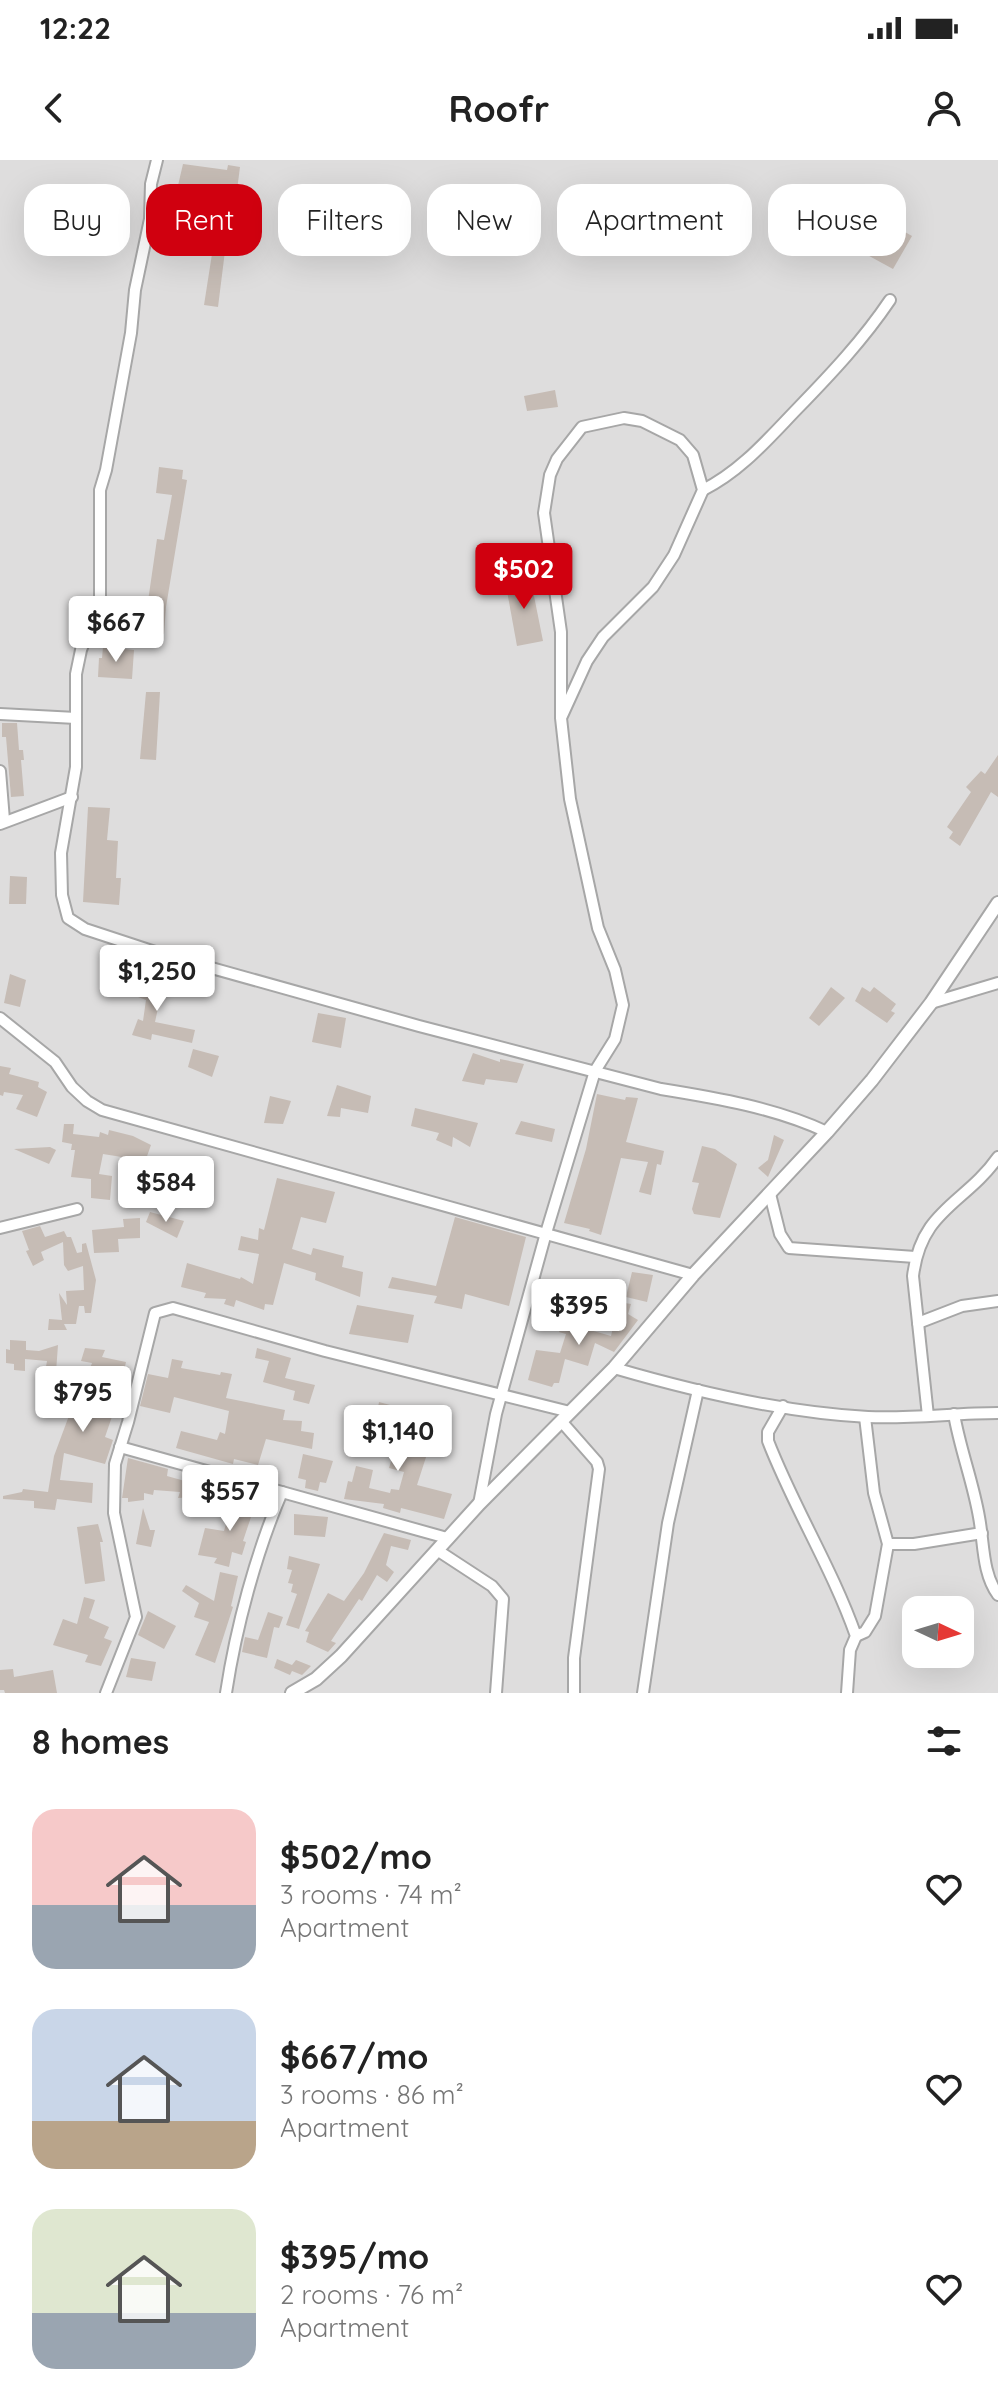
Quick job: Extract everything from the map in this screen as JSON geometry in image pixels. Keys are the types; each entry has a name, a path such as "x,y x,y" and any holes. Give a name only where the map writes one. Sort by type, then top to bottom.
{"street":[{"path":"157,160 151,184 150,219 135,290 131,333 100,490 100,598 78,660 77,753 61,853 62,895 68,918 85,929 158,953 298,993 661,1089 707,1096 800,1120 827,1132"},
{"path":"703,490 720,482 757,451 869,331 890,300"},
{"path":"479,1504 487,1454 546,1233 595,1071 615,1039 623,1005 615,970 598,928 570,799 561,718 561,632 544,513 550,475 557,459 582,427 624,418 642,421 680,440 693,455 703,490 674,555 653,587 603,637 587,661 561,718"},
{"path":"0,714 76,718"},
{"path":"0,771 2,822 72,797"},
{"path":"292,1693 330,1667 479,1504 614,1368 693,1275 827,1132 931,1003 998,903"},
{"path":"931,1003 998,983"},
{"path":"0,1018 55,1062 79,1094 102,1110 693,1275"},
{"path":"928,1416 913,1276 915,1257 925,1233 940,1213 998,1157"},
{"path":"770,1194 784,1244 789,1248 915,1257"},
{"path":"0,1228 77,1209"},
{"path":"918,1323 962,1306 998,1301"},
{"path":"106,1693 136,1617 113,1498 115,1464 155,1313 173,1308 502,1396 565,1416 599,1469 574,1658 574,1693"},
{"path":"614,1368 698,1390 865,1417 998,1413"},
{"path":"643,1693 668,1523 698,1390"},
{"path":"783,1406 768,1432 768,1441 797,1510 822,1552 856,1636"},
{"path":"954,1414 982,1533 989,1578 998,1595"},
{"path":"847,1693 850,1650 856,1636 865,1632 875,1616 888,1544 874,1493 865,1417"},
{"path":"120,1447 447,1538"},
{"path":"226,1693 265,1532 282,1492"},
{"path":"888,1544 914,1544 982,1533"},
{"path":"437,1550 492,1586 503,1599 496,1693"}],"shaded area":[{"path":"0,160 998,160 998,1693 0,1693"}],"building":[{"path":"183,164 227,170 228,165 240,167 238,184 178,184"},
{"path":"906,233 912,236 906,246"},
{"path":"212,256 224,256 218,307 204,305"},
{"path":"869,256 900,256 893,269"},
{"path":"555,390 558,407 527,411 524,396"},
{"path":"159,467 183,470 182,479 187,480 164,634 140,633 142,607 147,608 157,539 164,540 172,495 156,493"},
{"path":"530,576 543,641 517,646 505,580"},
{"path":"103,647 134,650 132,679 98,677"},
{"path":"146,692 160,692 156,760 140,759"},
{"path":"2,723 17,723 19,750 23,750 24,760 21,760 24,796 11,797"},
{"path":"998,755 998,797 991,792 960,846 949,838 953,832 947,827 971,792 966,787 981,771 985,774"},
{"path":"88,807 110,808 107,840 118,841 116,878 121,878 119,905 83,902"},
{"path":"10,876 27,877 26,904 9,904"},
{"path":"146,971 165,976 155,1022 195,1030 192,1043 152,1034 151,1040 132,1035 138,1019 143,1021 146,1000 138,997"},
{"path":"10,974 26,980 20,1007 4,1003"},
{"path":"831,987 845,998 819,1026 809,1018"},
{"path":"862,987 870,992 874,987 896,1004 891,1011 895,1013 887,1023 855,1001"},
{"path":"318,1013 346,1018 341,1048 312,1042"},
{"path":"193,1049 219,1056 212,1077 188,1067"},
{"path":"473,1053 500,1062 500,1059 524,1064 517,1083 486,1079 484,1085 462,1081"},
{"path":"0,1066 11,1068 9,1074 39,1082 38,1087 47,1092 37,1117 16,1109 23,1095 4,1092 3,1096 0,1095"},
{"path":"337,1085 371,1096 368,1113 341,1108 340,1117 327,1116"},
{"path":"597,1094 625,1100 626,1097 638,1098 626,1142 664,1151 661,1165 657,1164 651,1195 639,1192 648,1162 621,1158 601,1235 564,1223 586,1149"},
{"path":"270,1096 291,1101 283,1124 264,1123"},
{"path":"415,1108 478,1123 470,1147 453,1137 452,1147 436,1140 439,1133 411,1126"},
{"path":"521,1121 555,1129 552,1142 515,1134"},
{"path":"64,1124 74,1124 73,1134 99,1137 100,1132 108,1135 109,1130 133,1136 151,1145 141,1173 126,1167 128,1158 103,1154 99,1174 112,1176 110,1200 91,1198 91,1179 71,1177 75,1150 71,1150 72,1144 62,1142"},
{"path":"774,1135 784,1140 768,1177 758,1168 768,1160"},
{"path":"702,1146 715,1149 737,1164 720,1218 694,1214 692,1209 699,1183 692,1182"},
{"path":"50,1147 56,1150 49,1164 14,1149"},
{"path":"277,1178 335,1192 326,1223 301,1217 292,1249 311,1255 313,1248 344,1256 342,1267 363,1272 360,1297 315,1280 316,1273 284,1263 273,1305 265,1304 264,1310 236,1300 234,1307 224,1304 226,1299 204,1298 206,1293 181,1287 187,1263 241,1277 253,1284 259,1254 238,1250 241,1236 258,1240 259,1228 264,1230"},
{"path":"150,1212 184,1221 177,1238 146,1222"},
{"path":"455,1217 526,1237 509,1306 465,1294 462,1309 434,1303 437,1296 388,1288 392,1277 436,1286"},
{"path":"140,1218 140,1238 118,1239 119,1252 94,1253 92,1230 124,1227 123,1219"},
{"path":"40,1226 45,1237 64,1231 67,1237 71,1237 77,1253 82,1252 82,1244 86,1243 96,1280 91,1313 85,1313 84,1306 79,1306 76,1324 64,1324 67,1330 48,1330 49,1319 62,1320 59,1293 67,1305 66,1291 84,1290 83,1266 68,1271 64,1265 63,1242 41,1252 44,1260 33,1266 22,1231"},
{"path":"632,1272 653,1275 647,1302 626,1297"},
{"path":"619,1302 631,1304 628,1314 638,1320 614,1352 595,1343 588,1366 565,1359 559,1383 554,1383 552,1387 528,1380 536,1350 560,1353 566,1334 559,1332 562,1322 611,1336"},
{"path":"357,1305 414,1315 408,1343 349,1334"},
{"path":"10,1340 26,1341 26,1350 39,1351 58,1345 56,1372 45,1372 47,1361 25,1359 25,1371 14,1370 14,1364 6,1363"},
{"path":"85,1348 105,1350 102,1357 126,1362 105,1437 113,1440 105,1464 64,1453 60,1480 93,1483 92,1503 57,1499 55,1510 34,1508 34,1501 3,1499 3,1496 22,1492 23,1489 48,1492 54,1456 70,1413 87,1417 97,1390 83,1388 92,1363 81,1361"},
{"path":"257,1348 291,1358 285,1378 315,1385 309,1404 293,1400 295,1391 263,1382 269,1361 255,1358"},
{"path":"172,1359 183,1361 181,1368 232,1374 226,1398 285,1410 283,1420 302,1421 301,1431 314,1433 312,1449 266,1439 258,1465 234,1459 233,1464 176,1448 181,1431 217,1440 220,1432 225,1434 229,1411 174,1397 170,1413 140,1406 148,1374 168,1378"},
{"path":"379,1402 401,1408 392,1441 428,1451 417,1485 452,1494 444,1519 401,1508 400,1513 383,1508 384,1504 344,1499 356,1466 373,1470 369,1488 390,1493 391,1489 399,1490 404,1472 389,1468 394,1451 371,1446"},
{"path":"303,1454 333,1461 326,1483 320,1482 318,1491 305,1488 306,1480 298,1478"},
{"path":"128,1458 168,1469 167,1476 199,1485 196,1497 178,1498 180,1492 154,1490 153,1495 144,1493 144,1500 128,1502 128,1498 122,1498"},
{"path":"243,1490 260,1495 243,1541 246,1542 242,1555 232,1552 229,1567 214,1563 217,1558 198,1555 205,1528 224,1531 226,1524 233,1526"},
{"path":"143,1508 150,1530 155,1530 151,1547 136,1544"},
{"path":"294,1514 328,1517 325,1537 294,1535"},
{"path":"98,1524 103,1542 100,1542 105,1581 85,1584 77,1527"},
{"path":"384,1533 411,1540 408,1550 391,1546 386,1565 394,1572 387,1582 377,1575 362,1601 359,1599 331,1641 336,1643 328,1652 306,1642 309,1632 305,1631 328,1593 344,1601 364,1573"},
{"path":"289,1556 320,1564 299,1629 286,1625 297,1594 291,1592 293,1584 288,1583 292,1570 287,1569"},
{"path":"220,1572 238,1576 233,1607 215,1663 195,1655 209,1622 194,1617 199,1603 182,1591 186,1585 214,1601"},
{"path":"84,1597 95,1600 89,1618 109,1627 104,1638 112,1641 101,1666 85,1662 88,1655 53,1645 63,1619 77,1624"},
{"path":"148,1611 176,1626 164,1649 138,1635"},
{"path":"268,1612 283,1617 279,1628 274,1627 267,1658 242,1652 245,1637 258,1640"},
{"path":"131,1658 156,1662 152,1681 126,1677"},
{"path":"277,1659 292,1665 296,1660 311,1666 302,1675 292,1671 290,1675 274,1668"},
{"path":"13,1669 14,1677 53,1670 57,1693 5,1693 0,1690 0,1670"}]}
